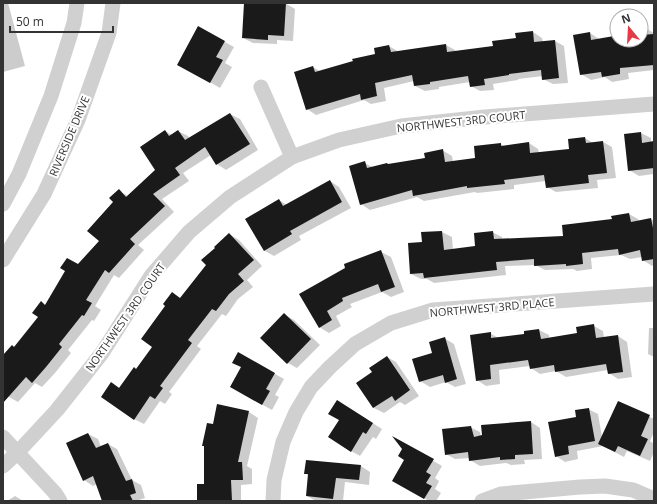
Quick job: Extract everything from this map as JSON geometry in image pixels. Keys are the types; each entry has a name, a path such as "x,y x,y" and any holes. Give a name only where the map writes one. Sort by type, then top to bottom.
{"street":[{"path":"3,204 19,174 51,96 74,23 77,3"},
{"name":"RIVERSIDE DRIVE","path":"3,260 44,194 78,120 109,33 113,3"},
{"path":"261,87 292,157"},
{"name":"NORTHWEST 3RD COURT","path":"3,466 18,452 56,410 102,353 151,276 189,232 230,197 292,157 339,140 401,126 485,117 654,104"},
{"name":"NORTHWEST 3RD PLACE","path":"273,501 274,480 283,442 296,412 312,387 330,366 355,344 391,323 433,310 654,294"},
{"path":"3,437 55,493 60,501"},
{"path":"482,501 501,494 605,486 633,490 654,499"}],"building":[{"path":"244,3 286,3 284,36 268,35 268,40 242,38"},
{"path":"198,26 225,41 216,57 223,60 210,83 177,65"},
{"path":"533,31 534,42 555,40 559,78 542,80 541,70 484,79 485,85 470,87 468,76 414,86 412,75 375,83 377,96 361,100 360,94 306,110 294,72 313,66 315,72 353,61 352,59 375,54 374,48 389,45 391,52 446,44 447,52 493,46 492,41 516,38 515,33"},
{"path":"590,32 591,40 609,37 609,48 649,48 649,34 654,34 654,65 620,68 620,74 602,77 601,72 580,75 573,35"},
{"path":"230,113 250,144 216,165 205,147 175,168 180,175 153,194 165,206 130,239 135,244 109,273 105,270 86,300 92,303 84,316 82,315 59,344 62,347 32,383 26,377 3,403 3,355 12,345 14,347 38,317 32,313 41,301 45,305 65,271 60,268 67,258 78,264 99,241 87,231 113,202 109,198 119,189 126,197 155,170 140,147 165,130 169,136 178,130 185,140"},
{"path":"641,132 642,143 654,141 654,168 628,171 624,134"},
{"path":"585,137 586,143 603,141 607,173 588,175 589,183 546,188 544,175 504,180 505,184 467,188 467,186 413,196 412,190 360,205 349,166 365,161 367,168 387,163 425,158 424,153 443,149 445,162 475,158 474,146 501,143 501,146 529,142 530,153 569,149 568,139"},
{"path":"330,180 342,202 290,231 292,234 264,251 245,219 279,199 283,206"},
{"path":"629,213 631,222 651,218 654,233 654,259 642,261 640,250 619,255 618,249 582,253 583,264 566,266 566,264 534,266 534,259 496,262 497,270 424,278 423,273 410,274 408,243 422,242 421,232 442,231 444,250 475,246 474,233 493,231 494,239 563,236 562,225 612,219 611,216"},
{"path":"229,233 254,260 238,274 244,281 229,294 216,311 212,309 188,340 192,343 160,386 163,388 155,399 150,396 134,420 101,397 111,382 119,388 134,367 136,369 152,347 141,339 165,306 163,304 172,292 180,298 206,265 201,260"},
{"path":"381,250 395,287 381,292 378,284 342,298 343,301 327,311 332,320 319,328 299,294 345,268 344,264"},
{"path":"284,313 311,339 287,364 260,338"},
{"path":"594,324 596,338 618,335 623,372 608,374 606,364 555,372 554,365 530,369 528,360 490,365 491,379 476,381 470,335 491,332 491,338 524,334 524,331 539,329 541,339 577,333 576,327"},
{"path":"445,337 457,379 445,383 443,375 419,382 412,359 432,353 429,342"},
{"path":"238,352 275,373 266,389 270,391 262,405 230,387 241,367 232,363"},
{"path":"387,356 410,390 395,401 392,396 373,408 356,383 372,372 369,368"},
{"path":"337,400 373,423 366,434 363,432 351,452 328,437 339,420 328,414"},
{"path":"618,401 650,415 641,436 648,439 640,456 618,446 615,452 598,444"},
{"path":"217,404 249,411 238,462 242,462 243,480 231,480 232,501 197,501 197,484 204,484 204,446 202,446 207,423 213,424"},
{"path":"589,408 595,441 568,446 569,454 555,457 548,422 576,417 575,410"},
{"path":"531,421 533,454 515,455 515,459 500,460 500,457 469,461 468,452 445,455 442,429 471,426 474,437 482,435 481,425"},
{"path":"88,433 96,448 108,443 126,481 132,479 136,493 130,495 133,501 102,501 93,476 83,481 66,443"},
{"path":"392,436 434,459 426,472 431,475 426,483 432,486 424,499 392,481 404,460 398,456 402,449"},
{"path":"306,460 361,465 359,480 336,478 333,499 306,496 308,474 304,474"}]}
